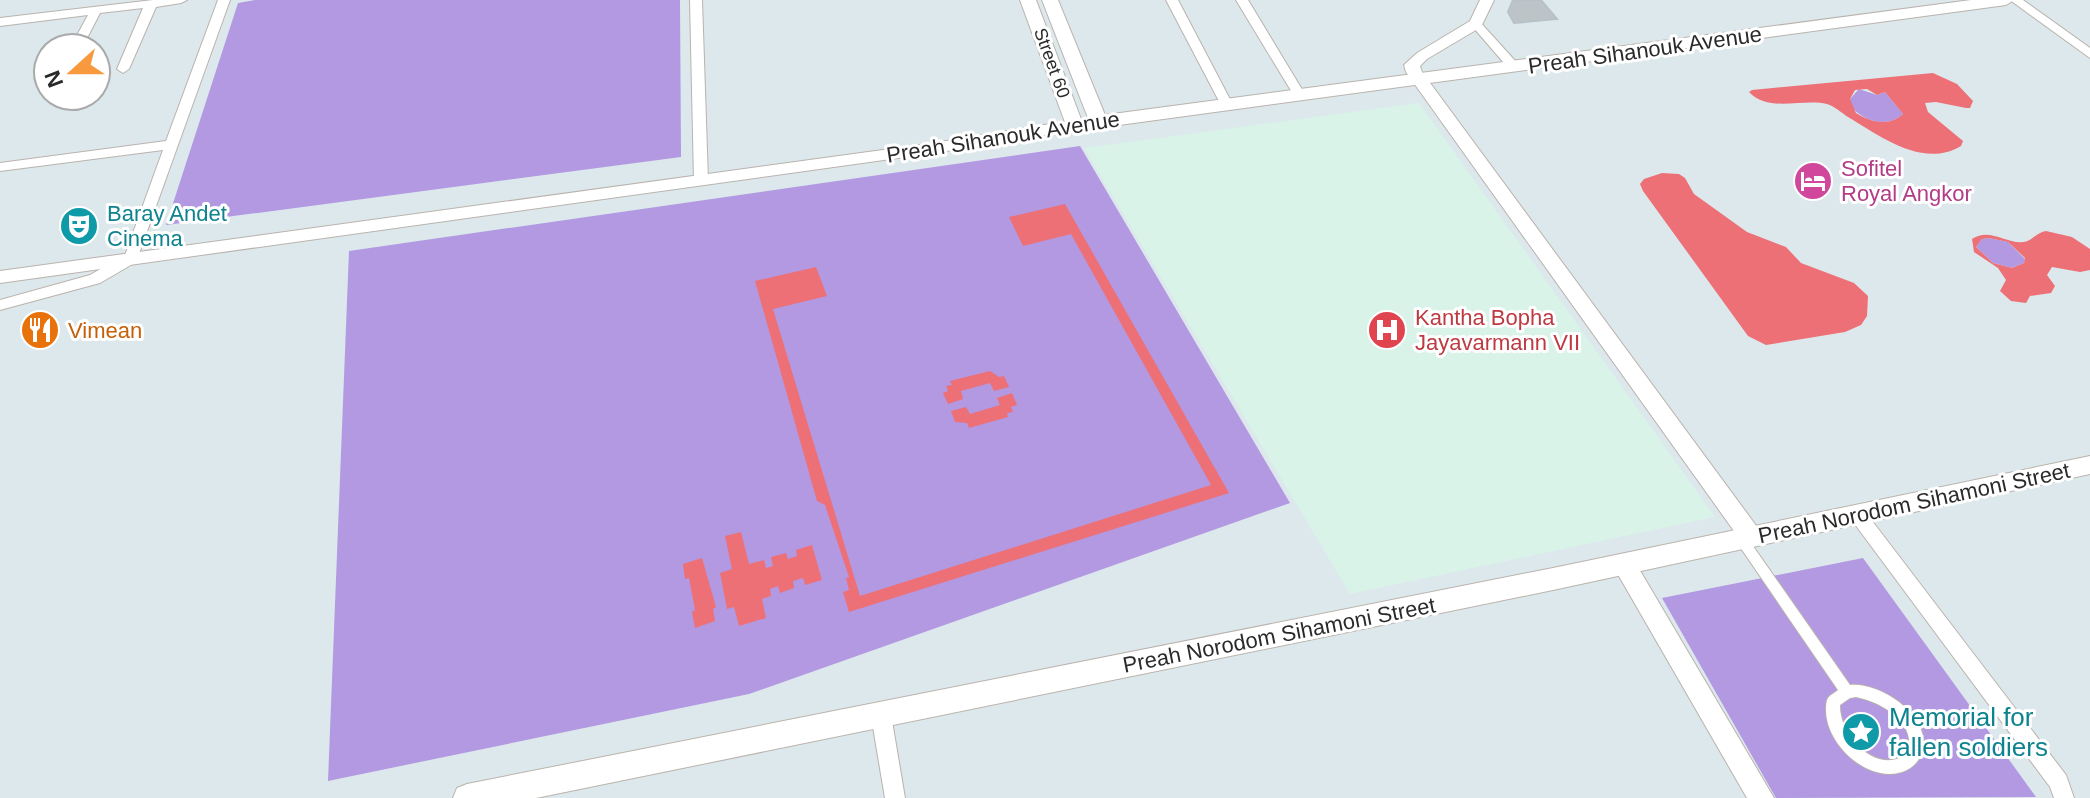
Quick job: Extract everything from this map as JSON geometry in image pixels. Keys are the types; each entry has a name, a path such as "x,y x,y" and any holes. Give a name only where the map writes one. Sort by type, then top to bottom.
{"main road":[{"name":"Street 60","path":"1028,0 1075,125"},
{"name":"Street 60","path":"1050,0 1099,122"},
{"name":"Preah Sihanouk Avenue","path":"1075,125 2006,0"},
{"name":"Preah Norodom Sihamoni Street","path":"467,798 534,790 881,715 1747,539 2090,465"}],"street":[{"path":"0,22 181,0"},
{"path":"0,305 95,279 131,258 224,0"},
{"path":"696,0 701,181"},
{"path":"1172,0 1227,105"},
{"path":"1242,0 1300,96"},
{"path":"1487,0 1476,24 1412,65 1420,81 1747,539 1847,692"},
{"path":"2016,0 2090,54"},
{"path":"123,69 151,4"},
{"path":"84,32 96,10"},
{"path":"1476,24 1514,67"},
{"name":"Preah Sihanouk Avenue","path":"2,282 131,258 701,181 1075,125"},
{"path":"0,167 171,145"},
{"path":"1857,514 2059,782 2064,798"},
{"path":"1624,564 1761,798"},
{"path":"1847,692 1870,693 1891,704 1913,728 1917,747 1913,757 1899,766 1885,766 1864,758 1843,741 1832,723 1831,713 1833,702 1847,692"},
{"path":"881,715 895,798"}],"shaded area":[{"path":"255,0 680,0 681,157 166,225 238,3"},
{"path":"1933,73 1957,84 1973,101 1970,108 1925,103 1928,112 1963,141 1961,146 1947,152 1932,154 1888,141 1827,104 1766,102 1749,92","holes":["1867,89 1877,95 1885,92 1903,114 1892,121 1880,122 1856,113 1850,99 1855,90"]},
{"path":"1859,89 1877,95 1885,92 1903,114 1890,121 1868,119 1850,105 1850,99"},
{"name":"Kantha Bopha Jayavarmann VII","path":"1419,103 1715,517 1350,594 1084,148"},
{"path":"1080,146 1290,503 749,694 328,781 349,251"},
{"path":"1662,173 1679,174 1694,194 1747,232 1786,247 1801,263 1854,283 1868,296 1867,316 1861,325 1845,332 1766,345 1748,336 1643,191 1640,184 1644,179"},
{"path":"1065,204 1229,493 849,612 843,592 849,590 846,578 849,577 825,505 817,501 755,281 816,267 827,296 773,309 860,596 1211,485 1071,234 1023,246 1009,217"},
{"path":"2043,232 2072,237 2090,249 2090,270 2080,272 2052,267 2047,275 2055,286 2051,293 2030,296 2026,303 2011,301 2000,291 2006,280 1998,268 1974,252 1972,239 1991,235 2024,242","holes":["1982,239 2008,242 2025,258 2024,263 2012,268 1993,263 1976,247"]},
{"path":"1982,239 2008,242 2025,259 2024,263 2012,268 1993,263 1976,247"},
{"path":"990,371 999,377 1004,376 1009,387 994,391 990,383 961,391 963,399 948,404 943,393 948,391 946,386 952,385 950,381"},
{"path":"1012,393 1017,405 1011,407 1013,412 1007,413 1008,417 969,428 967,423 955,422 951,411 966,407 970,414 1000,405 997,398"},
{"path":"741,532 749,564 764,560 766,568 773,566 771,557 786,553 788,559 797,556 796,550 812,545 822,580 805,585 803,578 793,581 794,588 780,593 778,586 770,589 771,596 762,599 766,618 739,626 734,607 727,609 720,573 732,569 725,536"},
{"path":"702,558 716,607 713,609 715,621 695,628 689,578 685,579 683,564"},
{"path":"1863,558 2036,797 1776,798 1662,598"}],"building":[{"path":"1513,0 1541,0 1557,19 1514,23 1508,12"}],"place":[{"name":"Sofitel Royal Angkor","path":"1813,181"},
{"name":"Baray Andet Cinema","path":"79,226"},
{"name":"Vimean","path":"40,330"},
{"name":"Kantha Bopha Jayavarmann VII","path":"1387,330"},
{"name":"Memorial for fallen soldiers","path":"1861,732"}]}
